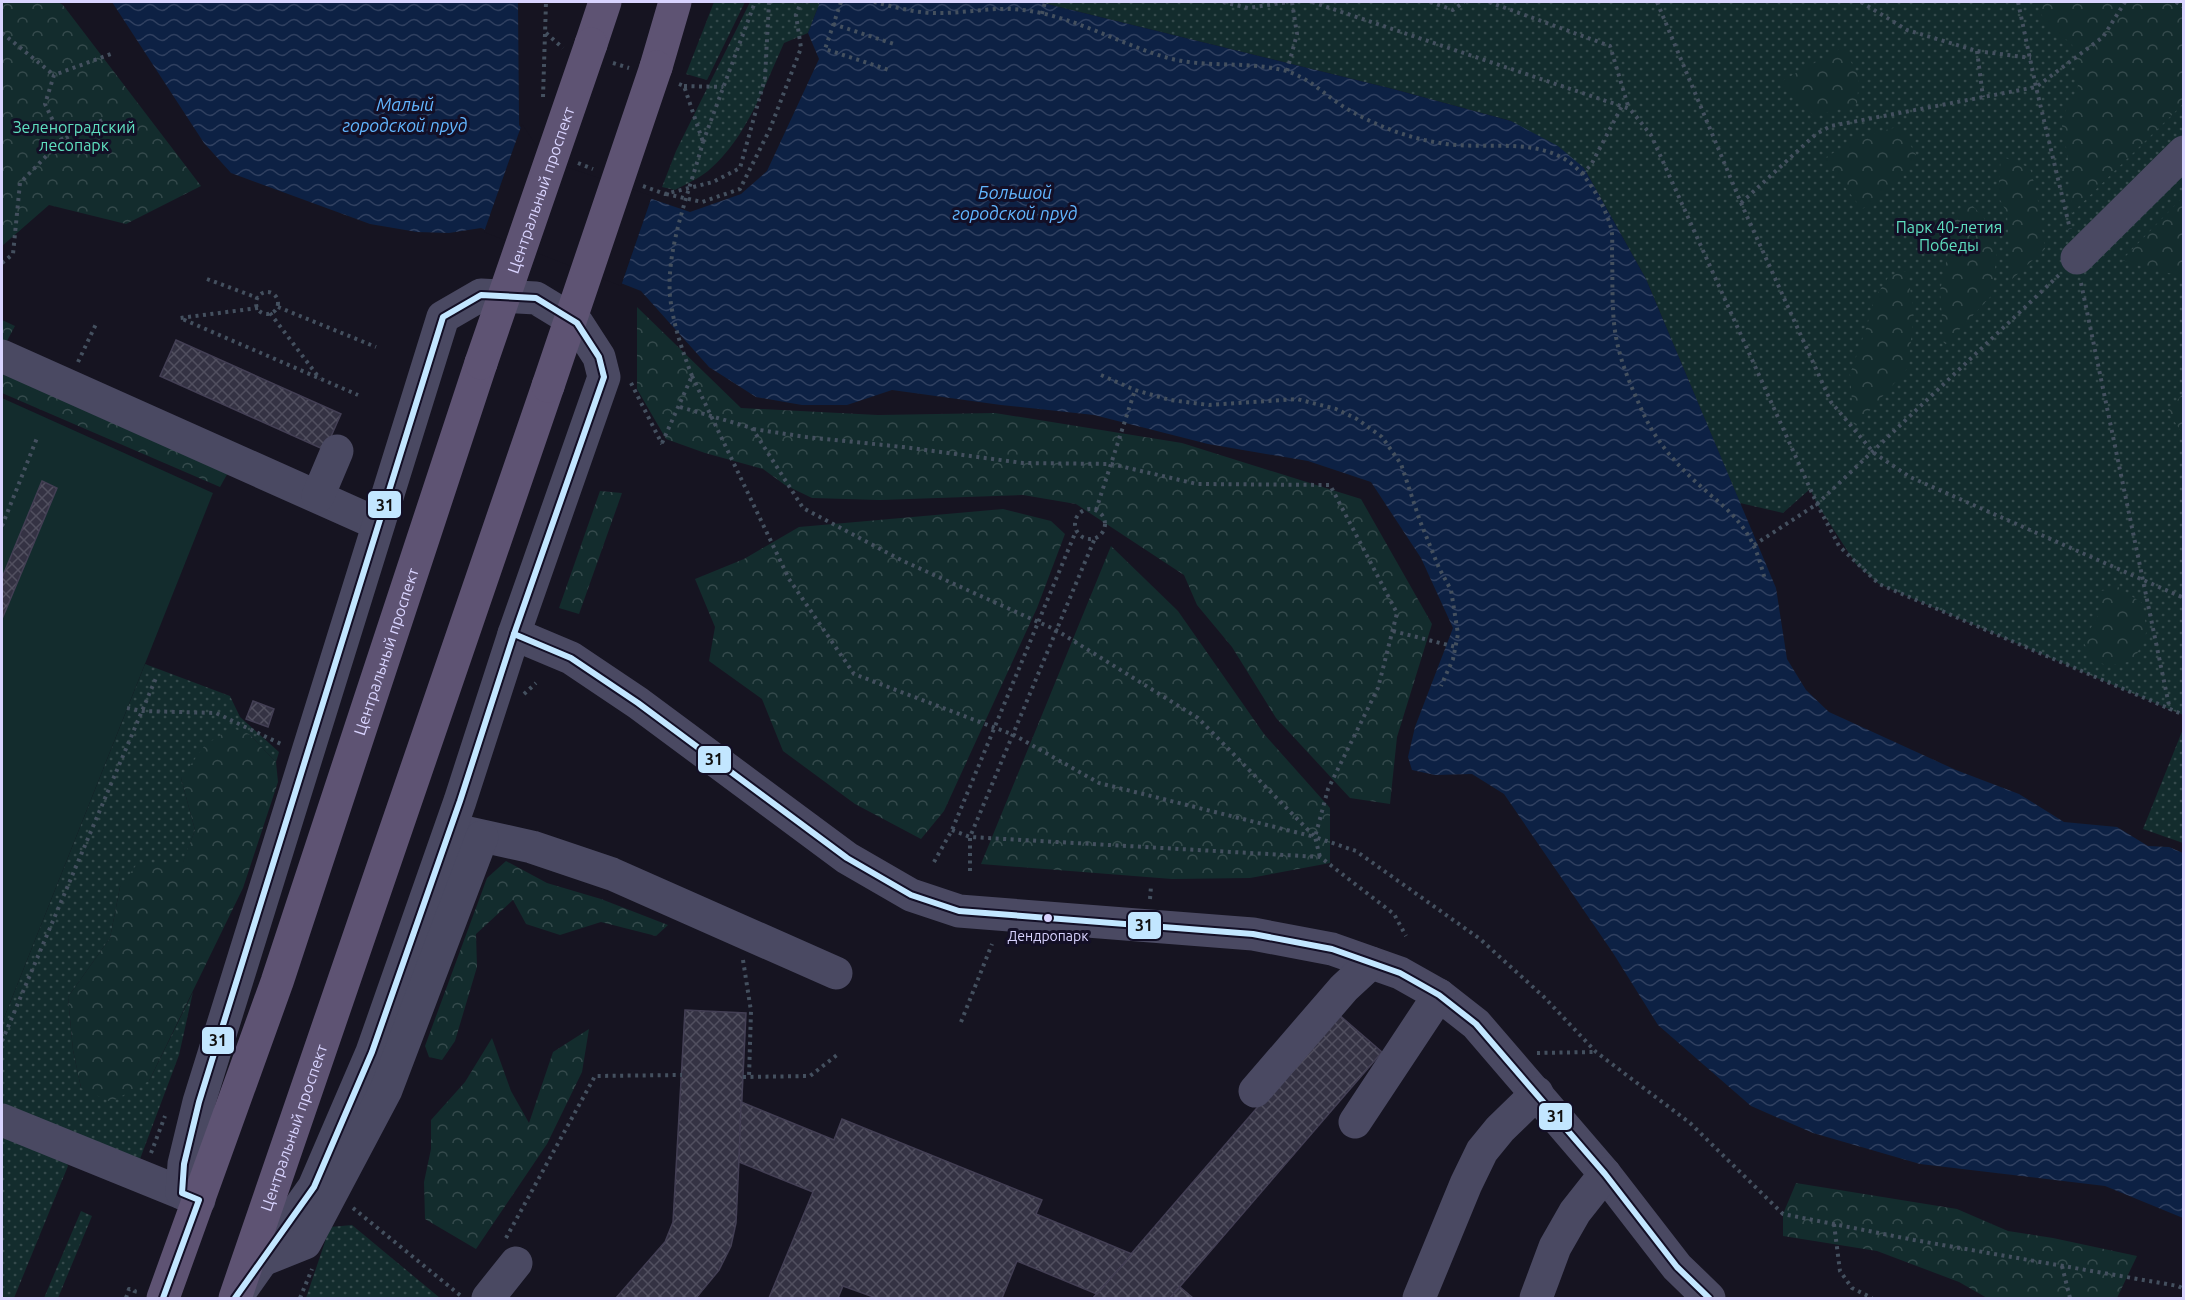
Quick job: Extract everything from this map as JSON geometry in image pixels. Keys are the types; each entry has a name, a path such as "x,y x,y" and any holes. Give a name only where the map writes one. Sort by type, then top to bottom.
{"main road":[{"name":"Центральный проспект","path":"163,1299 191,1196 277,982 481,363 605,2"},
{"name":"Центральный проспект","path":"236,1298 548,386 656,66 675,2"}],"street":[{"path":"2076,258 2184,152"},
{"path":"191,1196 184,1164 200,1102 443,317 481,295 536,298 577,323 599,357 604,376 514,634 451,828 372,1052 314,1187 236,1298"},
{"path":"2,356 378,524"},
{"path":"318,496 337,451"},
{"path":"514,634 572,658 638,703 847,858 910,895 959,911 1253,934 1332,949 1400,973 1439,995 1476,1024 1605,1174 1677,1267 1709,1299"},
{"path":"451,828 532,847 612,874 836,973"},
{"path":"260,1261 305,1243 386,1090 482,837"},
{"path":"1255,1090 1344,988 1371,963"},
{"path":"1354,1122 1439,995"},
{"path":"1419,1299 1482,1151 1500,1129 1537,1093"},
{"path":"2,1120 191,1196"},
{"path":"1536,1299 1555,1247 1575,1212 1605,1174"},
{"path":"488,1299 508,1255"}],"path":[{"path":"754,2 703,142 675,241 670,277 673,317 692,376 789,579 854,674 1014,735 1099,783 1316,837 1356,850 1480,939 1544,997 1596,1052 1690,1123 1783,1214 1914,1240 2178,1286 2184,1289"},
{"path":"665,194 702,202 741,189 770,129 801,48 795,15 801,2"},
{"path":"841,2 825,49 890,70"},
{"path":"874,2 937,14 1013,9 1042,14 1083,26 1170,59 1200,64 1271,67 1287,71 1303,77 1349,110 1393,131 1441,144 1485,147 1523,146 1544,149 1564,159 1582,174 1599,199 1611,229 1616,336 1627,375 1647,420 1663,448 1742,525 1754,545 1765,580"},
{"path":"1042,14 1045,2"},
{"path":"1223,2 1248,8 1290,2 1297,33 1287,71"},
{"path":"1312,2 1630,109"},
{"path":"1430,2 1453,10 1464,2"},
{"path":"1489,2 1610,46 1630,109 1651,135 1817,504 1839,546 1879,584 2184,715"},
{"path":"1657,2 1741,203 1831,402 1874,453 1910,477 2184,598"},
{"path":"1861,2 1907,30 1977,51 2031,58"},
{"path":"2018,2 2076,258 2170,710"},
{"path":"1741,203 1816,134 1831,126 2036,87 2103,37 2125,2"},
{"path":"2176,2 2184,7"},
{"path":"833,24 897,45"},
{"path":"2,33 54,75"},
{"path":"1977,51 1983,97"},
{"path":"54,75 111,54"},
{"path":"54,75 45,104 62,140"},
{"path":"684,86 723,87"},
{"path":"1582,174 1591,165 1622,106"},
{"path":"2,263 13,254 20,183 62,140 102,120"},
{"path":"1754,545 1817,504 1874,453 2076,258"},
{"path":"207,279 258,298"},
{"path":"258,298 263,294 273,294 278,307"},
{"path":"258,298 258,308 263,313 270,313 278,307"},
{"path":"278,307 376,347"},
{"path":"258,308 180,318 358,395"},
{"path":"270,313 321,379"},
{"path":"67,385 97,322"},
{"path":"1101,375 1135,390 1170,400 1209,405 1297,399 1336,409 1357,419 1382,437 1401,464 1420,521 1451,590 1458,634 1453,659 1441,686"},
{"path":"628,377 662,444 692,376"},
{"path":"1096,510 1135,390"},
{"path":"680,407 752,428 807,437 1023,463 1111,464 1197,484 1330,484 1397,613 1378,688 1328,789 1316,837 1320,857"},
{"path":"752,428 803,508 901,560 1056,630 1198,718 1316,837"},
{"path":"2,526 37,438"},
{"path":"934,862 952,830 1039,622 1076,531 1077,517 1088,509 1102,514 1105,528 1095,538 1088,539 1076,531"},
{"path":"970,871 970,837 1095,538"},
{"path":"1393,631 1456,647"},
{"path":"2,1041 156,678"},
{"path":"128,708 142,711 216,713 287,747"},
{"path":"952,830 970,837 1320,857 1394,914 1406,936"},
{"path":"738,930 751,1011 749,1077"},
{"path":"961,1022 992,944"},
{"path":"1536,1053 1596,1052"},
{"path":"743,1077 810,1076 837,1055"},
{"path":"508,1255 595,1076 682,1075"},
{"path":"142,1176 166,1114"},
{"path":"348,1203 464,1299"},
{"path":"1834,1224 1840,1271 1852,1288 1872,1299"},
{"path":"2062,1266 2070,1299"},
{"path":"126,1299 129,1289 135,1291 133,1299"}],"green space":[{"name":"Зеленоградский лесопарк","path":"2,2 58,2 63,5 201,186 126,224 49,205 2,246"},
{"path":"714,2 745,2 707,80 686,74"},
{"path":"750,2 820,2 808,33 784,43 753,112 733,144 708,171 696,179 675,190 662,187 676,151"},
{"name":"Парк 40-летия Победы","path":"1039,2 2183,2 2183,715 1879,584 1856,564 1817,504 1810,489 1783,513 1740,503 1646,279 1584,168 1511,121 1393,89"},
{"path":"2040,2 2183,2 2183,104 2072,213 2068,158 2061,120 2078,87 2072,44 2043,22"},
{"path":"1843,47 1859,77 1857,104 1814,116 1782,81"},
{"path":"1900,126 1916,155 1897,183 1862,209 1823,159 1858,138"},
{"path":"2001,156 2030,168 2037,194 2045,249 2011,280 2007,213 1998,196"},
{"path":"2183,197 2183,276 2153,270 2122,260"},
{"path":"1969,202 1984,218 1997,251 1992,295 1944,346 1940,291 1949,248 1944,230"},
{"path":"1907,271 1914,311 1908,368 1854,428 1850,374 1874,299 1889,276"},
{"path":"637,307 741,408 878,415 995,413 1182,443 1361,499 1432,624 1397,737 1390,804 1350,798 1276,718 1232,647 1197,605 1184,575 1076,504 1023,495 880,500 812,498 785,485 763,469 705,453 666,439 637,389"},
{"path":"2,320 15,326 2,350"},
{"path":"2,372 230,469 220,487 2,393"},
{"path":"2183,394 2183,434 2167,411"},
{"path":"2,398 213,493 2,1023"},
{"path":"600,491 622,493 579,614 559,608"},
{"path":"1003,509 1051,521 1065,534 1037,608 944,811 921,839 855,804 783,751 762,699 709,661 715,627 695,579 744,559 799,527"},
{"path":"1111,546 1178,611 1264,734 1330,808 1330,863 1250,878 1172,879 981,864"},
{"path":"2118,587 2142,603 2147,631 2134,661 2109,665 2093,657 2083,641 2099,614 2101,591"},
{"path":"145,664 230,696 240,717 279,752 276,762 249,734 181,778 195,830 183,863 120,887 110,938 68,997 73,1050 81,1088 149,1081 193,992 179,1055 140,1159 2,1104 2,1023"},
{"path":"232,728 249,734 276,762 278,782 243,888 149,1081 111,1102 81,1088 73,1050 68,997 110,938 120,887 137,864 183,862 195,830 181,778 205,745"},
{"path":"2183,729 2183,843 2143,829"},
{"path":"506,861 547,883 601,899 668,925 656,936 601,922 560,935 526,924 513,900 476,934 477,967 455,1041 442,1060 429,1057 425,1046 487,878"},
{"path":"589,1029 582,1072 547,1144 476,1249 425,1219 424,1182 431,1149 431,1120 465,1082 492,1038 511,1091 529,1123 553,1052"},
{"path":"2,1131 62,1155 68,1166 14,1298 2,1298"},
{"path":"1796,1183 1957,1209 2008,1231 2137,1256 2117,1298 1987,1298 1959,1282 1877,1251 1783,1236 1783,1214"},
{"path":"81,1211 92,1216 58,1298 44,1298"},
{"path":"352,1225 440,1298 306,1298 330,1227"}],"water":[{"name":"Большой городской пруд","path":"112,2 518,2 519,125 544,162 690,212 741,194 767,171 819,59 808,33 820,2 1039,2 1393,89 1511,121 1558,146 1584,168 1646,279 1776,588 1787,659 1806,690 1829,712 1956,770 2019,794 2064,822 2117,827 2148,846 2169,847 2183,853 2183,1218 2105,1186 1920,1164 1813,1133 1751,1106 1658,1025 1613,953 1504,794 1472,774 1435,775 1412,770 1408,757 1415,727 1453,628 1421,558 1371,482 1308,461 1208,444 1094,415 892,390 847,405 802,405 756,397 709,367 641,291 481,228 449,233 417,232 370,224 231,173 204,143"}],"pier":[{"path":"522,124 546,160 652,196 621,286 484,232"}],"building":[{"path":"176,340 341,414 325,450 160,376"},
{"path":"42,481 57,488 2,619 2,578"},
{"path":"253,701 274,709 268,727 246,719"},
{"path":"685,1010 746,1013 736,1223 731,1246 719,1270 696,1298 616,1298 665,1242 673,1222"},
{"path":"1338,1014 1382,1052 1170,1298 1093,1298"},
{"path":"741,1102 834,1140 842,1119 1042,1200 1036,1214 1132,1254 1097,1294 1017,1261 1002,1298 876,1298 843,1286 838,1298 769,1298 813,1192 739,1162"},
{"path":"1180,1287 1193,1298 1170,1298"}],"transit line":[{"name":"31","path":"163,1298 199,1200 182,1193 184,1164 199,1102 443,317 481,295 536,298 577,323 599,357 604,377 372,1052 314,1187 235,1298"},
{"name":"31","path":"514,634 571,658 638,703 847,858 911,895 959,911 1253,934 1332,949 1400,973 1439,995 1476,1024 1605,1174 1677,1267 1709,1298"}],"place":[{"name":"Дендропарк","path":"1048,918"}],"water label":[{"name":"Малый городской пруд","path":"405,115"}]}
